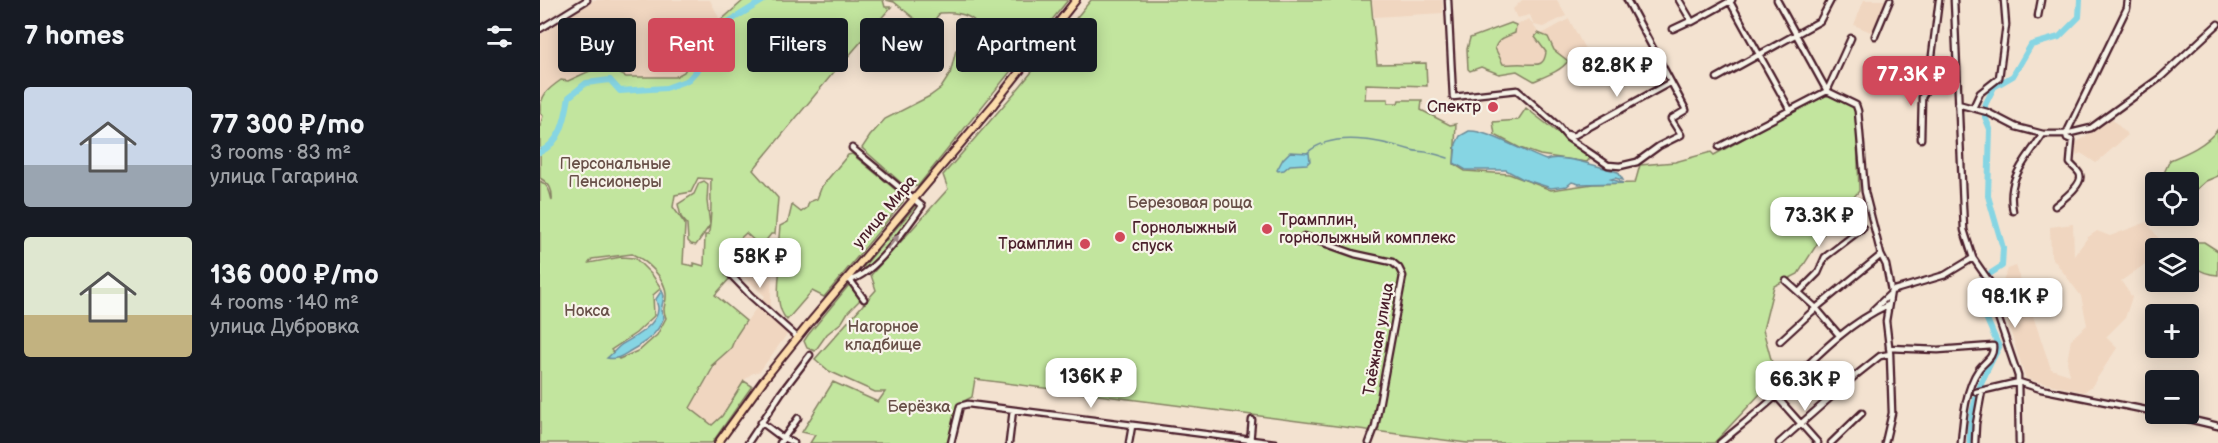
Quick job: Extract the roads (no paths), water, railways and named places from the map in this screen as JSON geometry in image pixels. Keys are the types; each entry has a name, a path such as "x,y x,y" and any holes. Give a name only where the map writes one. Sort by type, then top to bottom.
{"main road":[{"name":"улица Мира","path":"718,443 798,338 848,281 1076,0"}],"street":[{"path":"540,29 587,0"},
{"path":"1448,0 1453,97 1517,90 1580,148 1608,165 1620,166 1637,162 1659,146 1681,135 1671,119 1686,111 1627,0"},
{"path":"1679,0 1692,22"},
{"path":"1673,29 1692,22 1731,0 1790,110"},
{"path":"1777,0 1827,91 1856,105 1858,111 1865,192 1881,255 1886,266 1890,292 1886,321 1892,414 1885,443"},
{"path":"1717,78 1820,21 1831,0"},
{"path":"1875,36 1890,0"},
{"path":"1921,139 1923,97 1928,87 1939,0"},
{"path":"1954,0 1963,218 1973,258 1989,281 1996,311 2019,382 2019,443"},
{"path":"1973,108 1980,93 1999,78 2006,25 2004,0"},
{"path":"2038,16 2041,0"},
{"path":"2066,134 2127,8 2128,0"},
{"path":"1958,104 1985,112 2016,127 2043,134 2066,134 2091,128 2161,77 2218,24"},
{"path":"1719,147 1827,91 1851,38"},
{"path":"1565,133 1573,136 1671,82"},
{"path":"2013,211 2011,199 2016,172 2043,134"},
{"path":"2055,206 2076,186 2080,179 2080,173 2070,163 2072,140 2067,138 2066,134"},
{"path":"852,148 922,206 868,271 848,281 864,299"},
{"path":"1799,292 1818,273 1826,257 1863,228"},
{"name":"Таёжная улица","path":"1304,236 1354,254 1392,262 1403,276 1376,427 1369,443"},
{"path":"1780,341 1881,255"},
{"path":"1720,443 1776,396 1839,335 1871,312 1890,292 1945,275 1973,258"},
{"path":"729,273 798,338"},
{"path":"1786,281 1816,308 1839,335"},
{"path":"1871,312 1888,305"},
{"path":"1779,443 1871,363 1889,351 1993,346 1992,356 1979,369 1973,380 1961,443"},
{"path":"748,443 760,422 810,355"},
{"path":"1975,443 1979,392 2019,382 2041,389 2145,410"},
{"path":"1776,396 1818,443"},
{"path":"951,443 957,414 963,404 980,404 1132,426 1275,443"},
{"path":"1009,443 1013,410"},
{"path":"1831,443 1862,413"},
{"path":"781,441 798,418"},
{"path":"1250,441 1252,420"},
{"path":"760,422 781,441"},
{"path":"2199,422 2218,426"},
{"path":"1129,443 1132,426"},
{"path":"781,441 786,438 794,443"}],"water":[{"path":"1469,131 1486,134 1546,160 1561,158 1618,172 1623,180 1611,179 1623,183 1579,184 1572,182 1567,186 1551,188 1523,179 1506,170 1466,170 1454,163 1456,144 1460,136"},
{"path":"1290,152 1309,153 1310,161 1307,164 1290,165 1278,171 1283,159"},
{"path":"662,290 664,296 661,311 664,317 654,333 622,356 607,358 650,325 657,314 656,299"}],"waterway":[{"name":"Нокса","path":"540,152 558,136 569,97 586,83 610,80 620,91 666,88 688,80 702,65 720,27 764,0"},
{"path":"1970,443 1974,405 1987,369 1999,347 1975,292 1974,284 2002,266 2003,248 1988,196 1990,129 1985,117 1985,105 1994,87 2013,76 2031,45 2059,37 2079,17 2080,0"},
{"path":"1307,153 1317,146 1330,142 1358,140 1386,143 1448,158"}],"place":[{"name":"Спектр","path":"1493,107"},
{"name":"Трамплин, горнолыжный комплекс","path":"1267,229"},
{"name":"Горнолыжный спуск","path":"1120,237"},
{"name":"Трамплин","path":"1085,244"}],"park label":[{"name":"Персональные Пенсионеры","path":"615,173"},
{"name":"Березовая роща","path":"1190,203"},
{"name":"Нагорное кладбище","path":"883,336"},
{"name":"Берёзка","path":"919,407"}]}
